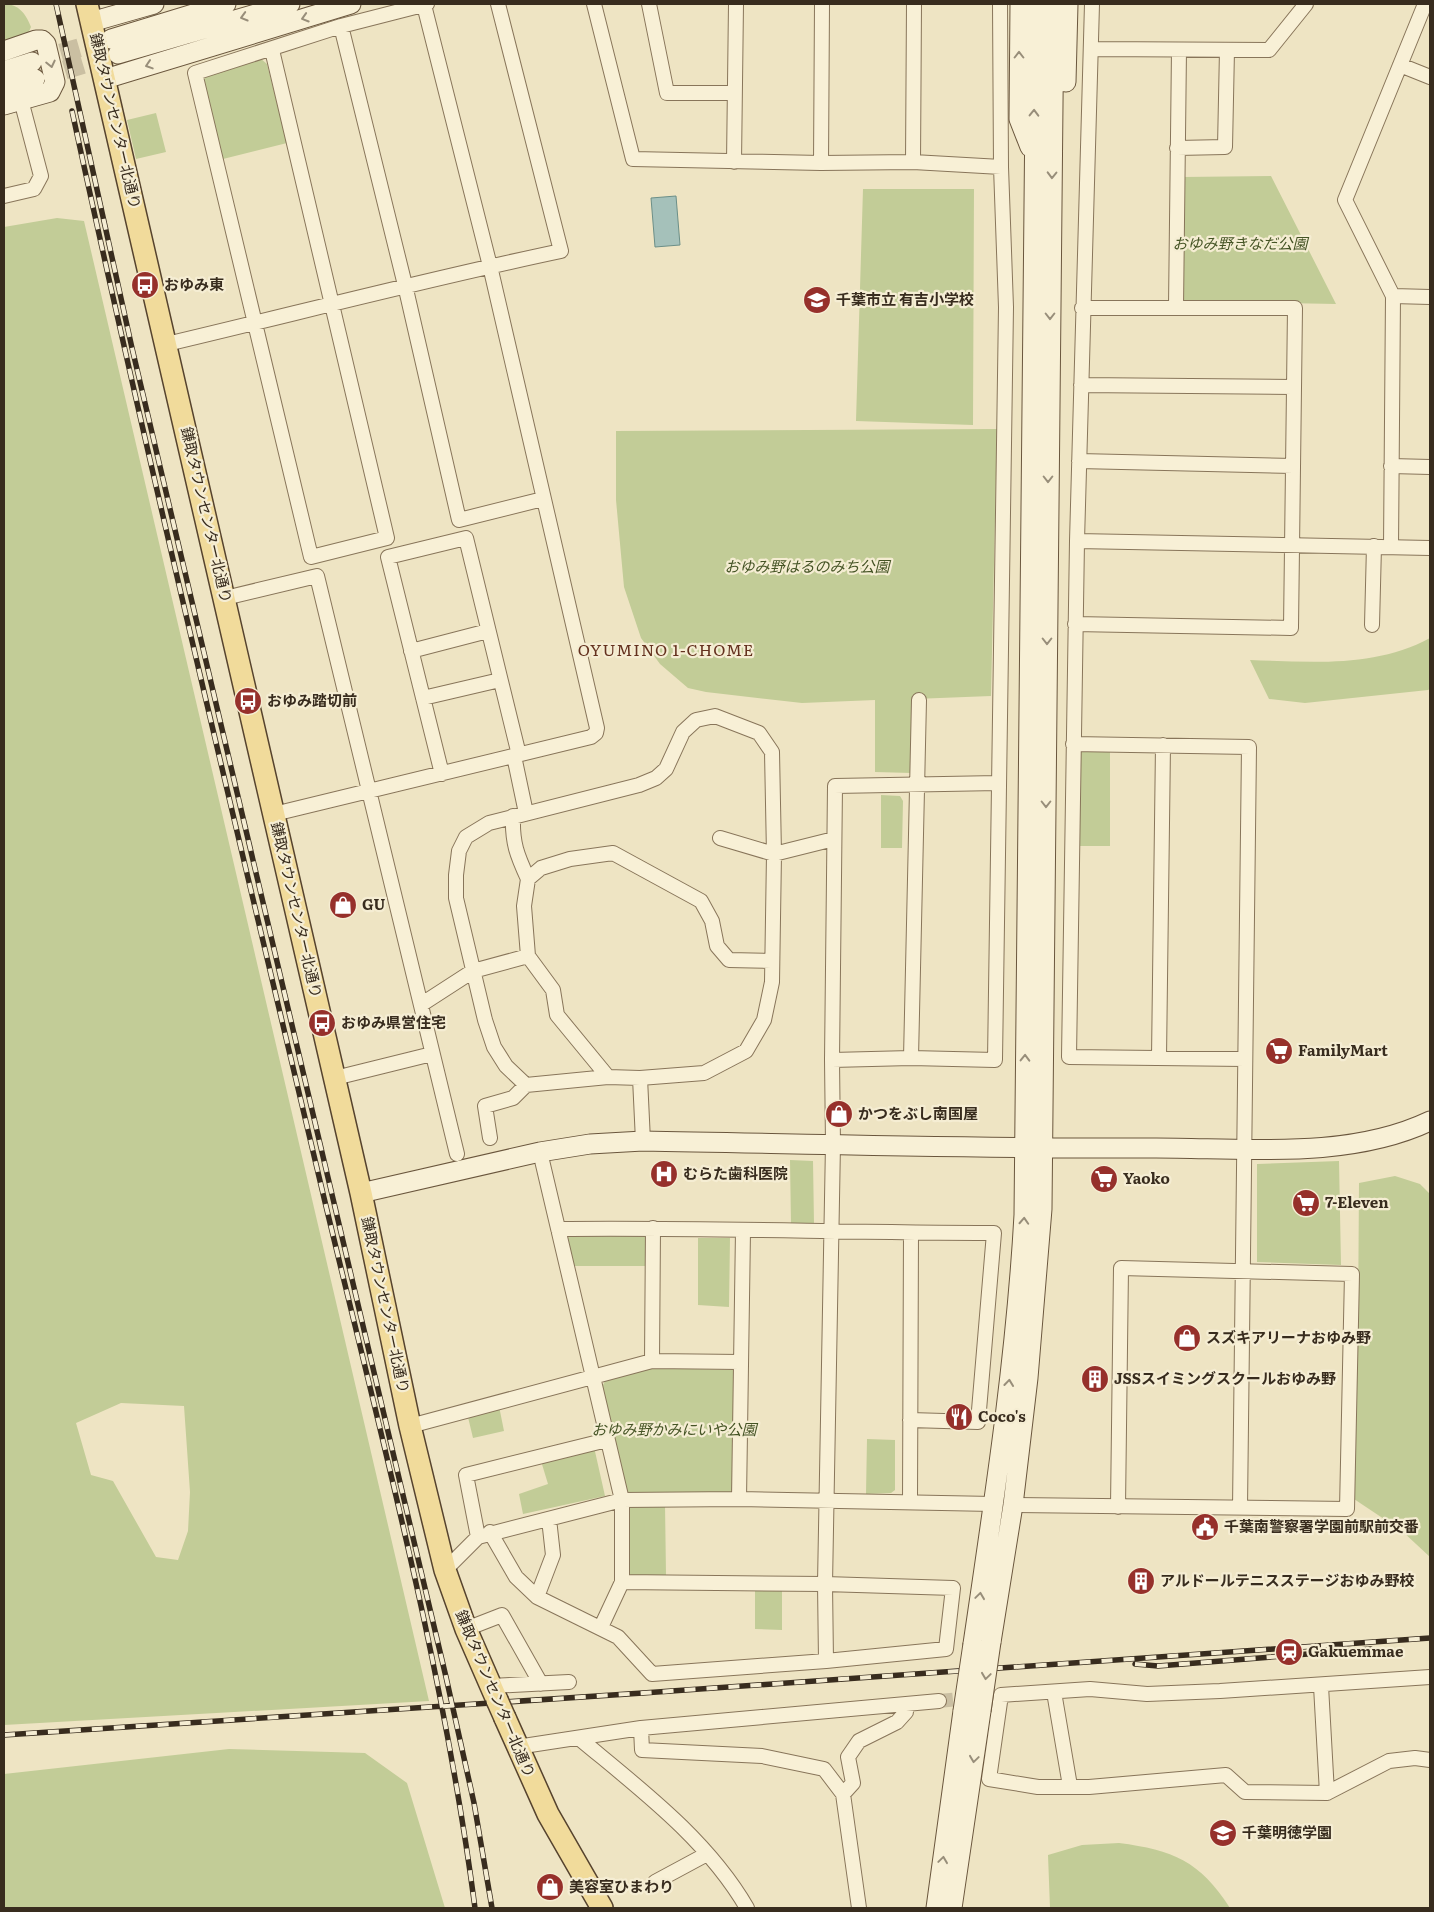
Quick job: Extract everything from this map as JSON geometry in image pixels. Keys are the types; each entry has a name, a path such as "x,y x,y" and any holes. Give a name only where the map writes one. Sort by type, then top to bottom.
{"main road":[{"name":"鎌取タウンセンター北通り","path":"89,13 167,344 361,1193 410,1426 445,1570 466,1629 516,1747 548,1814 602,1908"}],"street":[{"path":"89,13 154,4"},
{"path":"226,4 115,46 290,4"},
{"path":"105,79 351,4"},
{"path":"272,50 387,538 311,556 196,73 272,50 341,26 425,4 490,266 597,728 596,733 591,737 274,814"},
{"path":"167,344 331,306 405,285 560,251 498,4"},
{"path":"594,4 633,159 821,163 913,162 1001,167"},
{"path":"649,4 667,93 733,93"},
{"path":"734,162 733,93 736,4"},
{"path":"821,163 822,4"},
{"path":"913,162 914,4"},
{"path":"832,1060 911,1058 995,1060 1006,307 1001,167 1000,4"},
{"path":"1020,4 1019,119 1026,139 1034,153"},
{"path":"936,1908 972,1711 982,1643 993,1504 1005,1426 1021,1278 1024,1215 1036,4"},
{"path":"982,1643 1014,1506 1038,1266 1043,1148 1054,4"},
{"path":"1053,151 1061,136 1065,119 1068,4"},
{"path":"1092,4 1082,308 1075,624 1069,1057 1245,1059"},
{"path":"1391,547 1393,296 1345,200 1425,4"},
{"path":"1091,49 1269,50 1298,6"},
{"path":"341,26 405,285 459,520 543,499"},
{"path":"4,51 36,40 42,40 46,44 55,82 50,92 12,102 41,176 34,189 4,196"},
{"path":"1176,308 1179,50"},
{"path":"1178,148 1225,147 1227,50"},
{"path":"1400,65 1430,77"},
{"path":"4,70 34,70 4,88"},
{"path":"1393,296 1430,297"},
{"path":"1075,624 1291,628 1293,546 1295,308 1082,308"},
{"path":"1081,385 1294,387"},
{"path":"1079,461 1293,466"},
{"path":"1391,466 1430,467"},
{"path":"442,774 388,557 466,538 516,756 519,815 512,838 516,854 528,878 524,906 528,956 553,990 557,1015 608,1077"},
{"path":"1077,541 1430,548"},
{"path":"1372,625 1374,546"},
{"path":"225,598 317,576 457,1154"},
{"path":"412,651 488,631"},
{"path":"423,698 500,680"},
{"path":"911,1058 918,784 918,700"},
{"path":"490,1138 485,1106 513,1098 526,1085 608,1077 640,1078 704,1073 746,1051 764,1020 772,982 774,854 772,752 759,733 715,716 696,720 683,732 666,769 656,778 639,785 519,815 478,829 466,837 459,851 456,898 473,971 485,1020 494,1046 506,1066 526,1085"},
{"path":"1073,744 1249,747 1240,1508"},
{"path":"1159,1058 1163,746"},
{"path":"826,1661 825,1584 833,1144 835,786 998,783"},
{"path":"720,838 774,854 834,839"},
{"path":"528,878 541,868 570,860 613,853 700,901 712,921 717,946 729,960 771,961"},
{"path":"422,1004 473,971 528,956"},
{"path":"334,1078 432,1054"},
{"path":"640,1078 643,1141"},
{"path":"361,1193 540,1152 590,1144 643,1141 1043,1148 1326,1148 1386,1136 1429,1123"},
{"path":"540,1152 595,1378 607,1440 622,1500 622,1582 601,1627"},
{"path":"558,1229 653,1228 743,1231 994,1233 978,1422 910,1420"},
{"path":"652,1361 653,1228"},
{"path":"739,1499 743,1231"},
{"path":"910,1502 911,1233"},
{"path":"1014,1506 1118,1507 1347,1509 1352,1274 1121,1268 1118,1507"},
{"path":"410,1426 595,1378 652,1361 740,1362"},
{"path":"607,1440 466,1475 484,1534 516,1577 537,1597 618,1637 652,1674 826,1661 946,1648 953,1588 825,1584 622,1582"},
{"path":"445,1570 484,1534 622,1500 739,1499 993,1504"},
{"path":"537,1597 553,1555 549,1518"},
{"path":"466,1629 502,1615 541,1684"},
{"path":"1430,1677 1321,1686 1147,1694 1090,1689 1001,1695 989,1779 1038,1787 1089,1787 1226,1775 1244,1792 1327,1793 1389,1761 1415,1758 1430,1760"},
{"path":"498,1701 541,1684 569,1682"},
{"path":"1321,1686 1327,1793"},
{"path":"1054,1692 1070,1786"},
{"path":"516,1747 580,1739 641,1728 940,1701"},
{"path":"843,1794 853,1783 848,1757 859,1741 897,1722 906,1712 906,1704"},
{"path":"952,1908 972,1711"},
{"path":"641,1728 642,1750 762,1756 824,1769 843,1794 859,1908"},
{"path":"580,1739 664,1809 707,1854 747,1908"},
{"path":"655,1882 707,1854"}],"green space":[{"path":"4,4 18,8 27,18 31,27 26,38 4,44"},
{"path":"260,58 267,64 287,143 223,159 203,81 206,75"},
{"path":"156,113 166,152 136,159 127,120"},
{"name":"おゆみ野きなだ公園","path":"1271,176 1336,304 1180,301 1183,177"},
{"path":"863,189 974,189 973,425 856,421"},
{"path":"57,218 84,221 429,1701 4,1725 4,227","holes":["121,1403 184,1406 190,1492 188,1531 178,1560 156,1557 113,1481 91,1475 76,1423"]},
{"name":"おゆみ野はるのみち公園","path":"997,429 991,696 914,699 912,773 875,772 875,700 802,703 706,692 688,688 660,664 641,638 624,587 616,500 616,431"},
{"path":"1430,638 1430,689 1428,690 1305,703 1269,699 1250,660 1319,662 1365,659 1409,648"},
{"path":"1075,752 1110,752 1110,846 1074,846"},
{"path":"881,795 900,796 903,801 902,848 881,848"},
{"path":"790,1160 813,1161 814,1224 791,1224"},
{"path":"1339,1161 1341,1265 1257,1262 1257,1164"},
{"path":"1395,1176 1420,1184 1430,1194 1430,1557 1402,1531 1354,1499 1359,1183"},
{"path":"571,1233 646,1234 650,1266 574,1266 568,1238"},
{"path":"698,1238 730,1238 729,1307 698,1305"},
{"name":"おゆみ野かみにいや公園","path":"653,1368 735,1370 734,1495 629,1493 626,1491 602,1387 605,1381"},
{"path":"499,1406 504,1431 473,1438 467,1413"},
{"path":"867,1439 895,1440 895,1490 891,1493 866,1494"},
{"path":"594,1447 605,1496 523,1514 519,1494 548,1484 541,1461"},
{"path":"665,1504 666,1575 633,1576 627,1573 628,1510 632,1505"},
{"path":"755,1590 782,1590 782,1630 755,1629"},
{"path":"229,1749 365,1753 407,1783 445,1908 4,1908 4,1774"},
{"path":"1119,1843 1155,1850 1184,1860 1208,1879 1230,1908 1050,1908 1048,1855 1082,1845"}],"water":[{"path":"676,196 680,245 655,247 651,198"}],"tunnel":[{"path":"34,61 110,39"},
{"path":"38,78 114,55"},
{"path":"939,1701 1001,1695"}],"railway":[{"path":"56,4 132,348 446,1677 474,1803 492,1908"},
{"path":"72,111 196,657 389,1465 429,1642 462,1819 475,1908"},
{"path":"4,1735 1430,1638"},
{"path":"1135,1664 1158,1666 1371,1649"}],"place":[{"name":"おゆみ東","path":"145,285"},
{"name":"千葉市立 有吉小学校","path":"817,300"},
{"name":"おゆみ踏切前","path":"248,701"},
{"name":"GU","path":"343,905"},
{"name":"おゆみ県営住宅","path":"322,1023"},
{"name":"FamilyMart","path":"1279,1051"},
{"name":"かつをぶし南国屋","path":"839,1114"},
{"name":"むらた歯科医院","path":"664,1174"},
{"name":"Yaoko","path":"1104,1179"},
{"name":"7-Eleven","path":"1306,1203"},
{"name":"スズキアリーナおゆみ野","path":"1187,1338"},
{"name":"JSSスイミングスクールおゆみ野","path":"1095,1379"},
{"name":"Coco's","path":"959,1417"},
{"name":"千葉南警察署学園前駅前交番","path":"1205,1527"},
{"name":"アルドールテニスステージおゆみ野校","path":"1141,1581"},
{"name":"Gakuemmae","path":"1289,1652"},
{"name":"千葉明徳学園","path":"1223,1833"},
{"name":"美容室ひまわり","path":"550,1887"}],"district":[{"name":"OYUMINO 1-CHOME","path":"666,650"}]}
